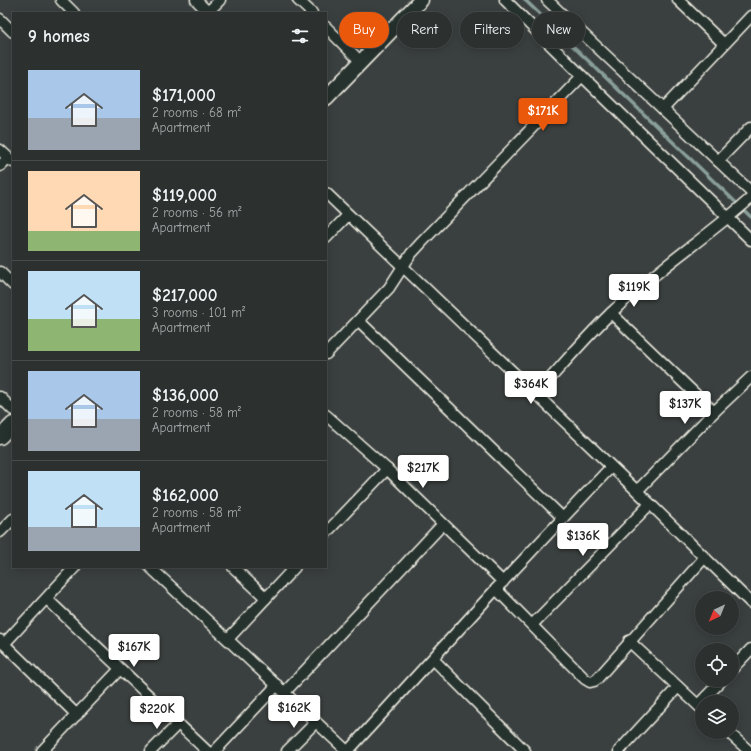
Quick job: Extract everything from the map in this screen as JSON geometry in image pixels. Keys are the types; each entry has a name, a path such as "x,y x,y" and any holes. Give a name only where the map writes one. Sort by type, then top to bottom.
{"street":[{"path":"61,0 73,12"},
{"path":"196,0 208,12 220,0"},
{"path":"298,0 311,12"},
{"path":"327,97 421,0"},
{"path":"546,0 751,192"},
{"path":"678,0 724,44"},
{"path":"509,2 582,76 751,240"},
{"path":"663,109 751,16"},
{"path":"0,19 12,31"},
{"path":"327,28 361,62"},
{"path":"327,353 389,288 403,266 422,242 582,76"},
{"path":"718,161 751,127"},
{"path":"0,150 10,160 0,166"},
{"path":"327,194 637,491 751,603"},
{"path":"536,394 611,313 672,260 728,218 751,198"},
{"path":"327,237 348,214"},
{"path":"0,272 12,284"},
{"path":"611,313 714,412"},
{"path":"359,321 562,518"},
{"path":"637,491 714,412 751,377"},
{"path":"0,397 12,409"},
{"path":"327,416 387,469 443,524 499,585 532,625 585,679 590,682 597,679 629,641 705,557"},
{"path":"152,568 347,751 433,659 499,585 611,467"},
{"path":"327,532 387,469"},
{"path":"532,625 650,504"},
{"path":"0,532 12,520"},
{"path":"285,692 443,524"},
{"path":"74,568 47,599 2,642 77,715"},
{"path":"234,568 266,598"},
{"path":"228,639 294,568"},
{"path":"47,599 207,751"},
{"path":"629,641 695,702"},
{"path":"739,662 751,649"},
{"path":"433,659 525,751"},
{"path":"42,751 120,669"},
{"path":"216,751 277,685"},
{"path":"619,751 678,687"},
{"path":"710,695 716,687"},
{"path":"287,751 316,722"},
{"path":"152,751 178,724"},
{"path":"736,739 749,751"}],"waterway":[{"path":"525,0 751,217"}]}
